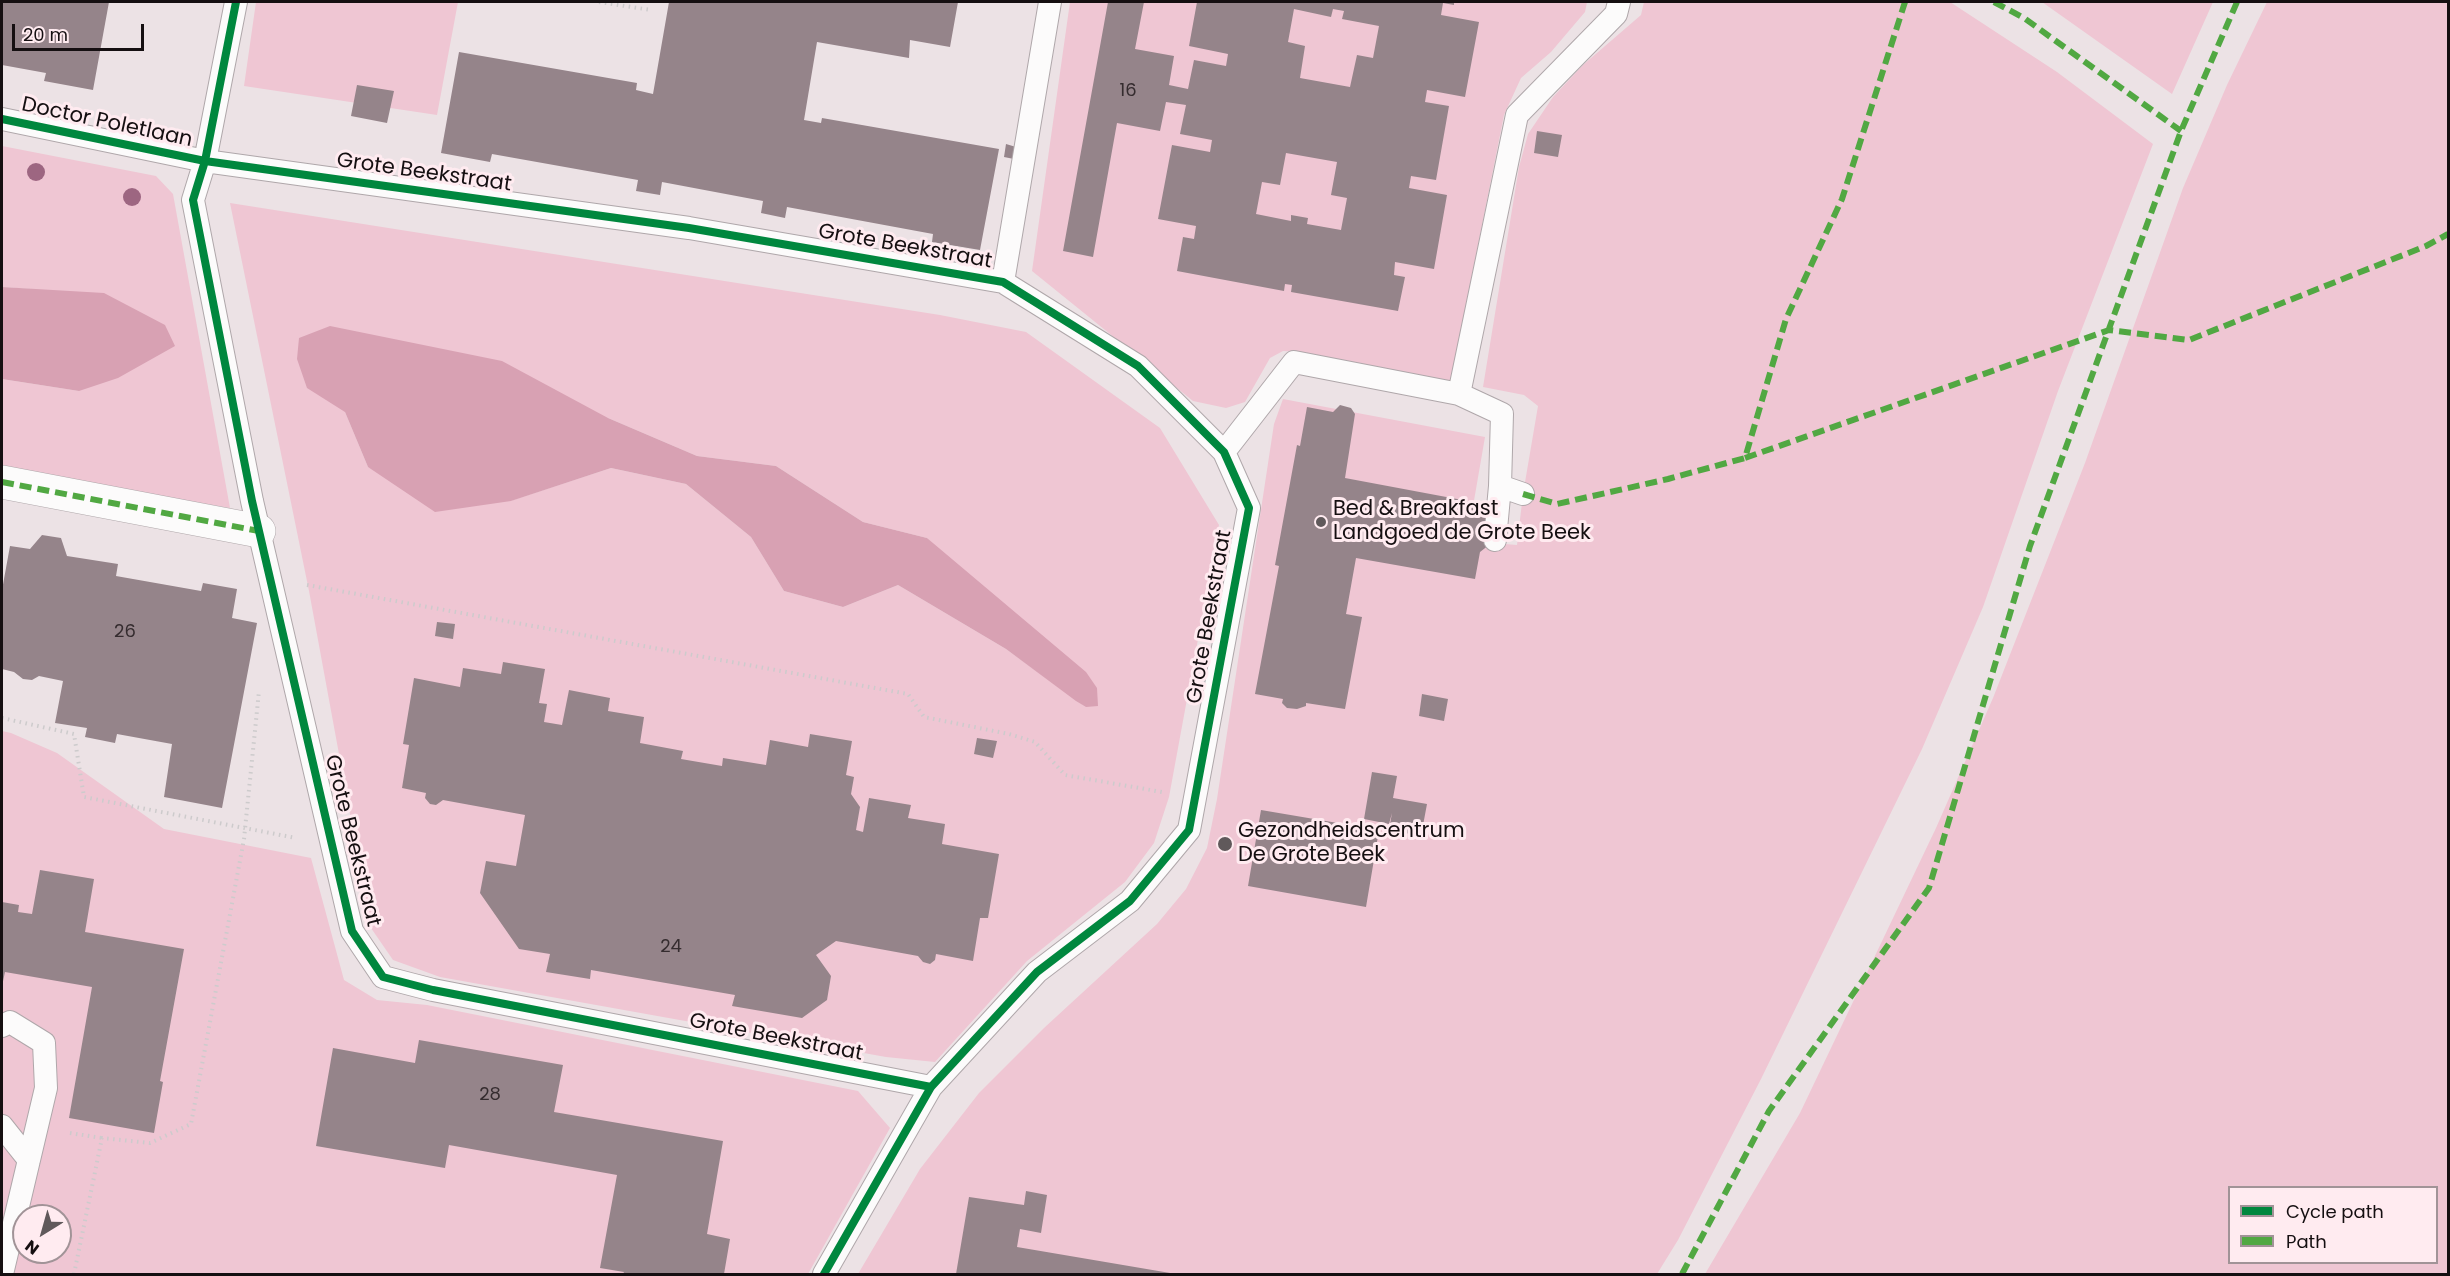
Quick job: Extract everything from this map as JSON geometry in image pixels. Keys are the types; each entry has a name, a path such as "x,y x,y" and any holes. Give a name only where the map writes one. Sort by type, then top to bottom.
{"street":[{"path":"2,483 259,531"}],"lane":[{"name":"Grote Beekstraat","path":"236,2 205,161 193,200 259,531 352,931 383,977 433,990 931,1087"},
{"path":"1003,282 1050,2"},
{"path":"1459,394 1517,115 1616,14 1619,2"},
{"name":"Doctor Poletlaan","path":"2,119 205,161"},
{"name":"Grote Beekstraat","path":"205,161 689,228 1003,282 1138,366 1224,452 1249,508 1189,830 1130,901 1037,972 931,1087 824,1275"},
{"path":"1224,452 1294,362 1459,394 1502,414 1500,486 1495,540"},
{"path":"1500,486 1523,494"},
{"path":"2,1026 10,1023 44,1043 46,1088 2,1274"},
{"path":"2,1126 29,1160"}],"path":[{"path":"598,2 651,10"},
{"path":"270,578 908,694 924,717 1009,734 1035,742 1065,775 1195,799"},
{"path":"74,1275 102,1138 150,1143 191,1124 246,828 260,685"},
{"path":"2,718 74,734 84,797 332,844"}],"shaded area":[{"path":"256,2 458,2 437,115 244,86"},
{"path":"1070,2 1587,2 1585,12 1551,52 1521,78 1504,115 1451,381 1302,352 1283,351 1270,358 1245,402 1226,408 1193,401 1032,271"},
{"path":"1644,2 1950,2 2057,72 2153,144 2058,391 1983,607 1922,749 1761,1079 1678,1240 1657,1274 858,1274 920,1169 979,1093 1044,1028 1157,924 1186,889 1207,848 1217,799 1274,424 1283,399 1485,437 1467,541 1517,545 1538,406 1524,395 1483,387 1519,167 1528,134 1553,97 1583,65 1641,15"},
{"path":"2042,2 2213,2 2172,94"},
{"path":"2267,2 2448,2 2448,1274 1705,1274 1800,1113 1936,828 1993,698 2085,463 2183,188 2227,85"},
{"path":"2,146 156,176 173,194 230,508 2,470 2,379 79,391 31,289 2,287"},
{"path":"230,203 940,315 1026,332 1160,428 1219,525 1169,797 1154,843 1125,882 1027,961 935,1062 886,1057 440,977 393,960 371,928 309,591","holes":["345,412 608,418 697,456 776,466 863,522 927,538 1086,707 1006,649 898,585 843,607 784,591 751,537 686,484 611,468 510,501 368,467"]},
{"path":"2,287 104,293 165,325 175,346 118,378 79,391 2,379"},
{"path":"330,326 502,361 608,418 697,456 776,466 863,522 927,538 1086,672 1097,688 1098,706 1086,707 1076,701 1006,649 898,585 843,607 784,591 751,537 686,484 611,468 511,501 435,512 368,467 345,412 307,388 297,359 299,338"},
{"path":"2,731 57,753 164,829 311,858 344,980 377,1000 427,1005 858,1091 890,1128 808,1274 2,1274"}],"building":[{"path":"2,2 109,2 93,90 44,81 46,73 2,65"},
{"path":"669,2 958,2 950,47 910,40 909,58 817,42 804,120 821,123 822,118 999,149 980,250 932,242 933,234 787,207 785,218 761,213 763,201 662,182 660,195 636,191 638,180 492,154 490,162 441,153 459,52 637,83 636,90 653,94"},
{"path":"1108,2 1144,2 1135,49 1174,56 1169,85 1188,89 1194,60 1226,66 1228,54 1189,46 1197,2 1454,2 1454,5 1443,3 1441,15 1479,22 1465,97 1427,90 1425,102 1449,106 1436,180 1411,176 1409,188 1447,195 1434,269 1395,262 1394,275 1405,277 1398,311 1291,292 1292,285 1285,284 1284,291 1177,271 1183,237 1194,239 1196,226 1158,219 1172,145 1210,152 1212,140 1180,134 1186,105 1166,102 1160,131 1117,123 1093,257 1063,251","holes":["1294,9 1331,17 1333,9 1344,11 1342,19 1379,26 1373,58 1357,55 1350,87 1300,78 1305,46 1288,42","1286,153 1337,162 1331,195 1347,198 1341,230 1307,224 1308,218 1291,215 1291,221 1256,214 1262,182 1280,185"]},
{"path":"357,85 394,91 387,123 351,116"},
{"path":"1537,131 1562,135 1558,157 1534,153"},
{"path":"1006,144 1016,147 1014,159 1004,157"},
{"path":"1340,405 1351,408 1355,414 1345,478 1489,505 1485,530 1491,536 1489,545 1480,552 1475,579 1356,558 1346,614 1362,617 1345,709 1306,703 1306,706 1297,709 1287,708 1282,703 1283,699 1255,694 1279,566 1275,565 1297,445 1300,446 1307,407 1333,412"},
{"path":"42,535 61,538 67,556 118,564 116,576 201,591 203,583 237,589 232,618 257,623 222,808 164,797 172,744 117,734 115,743 85,737 87,728 55,723 63,681 39,676 32,680 23,679 14,672 2,669 2,590 10,546 30,549"},
{"path":"437,622 455,624 453,639 435,636"},
{"path":"503,662 545,669 539,703 547,704 544,722 562,725 569,690 610,698 608,711 644,717 640,743 683,751 681,759 722,766 723,758 766,765 770,740 808,747 810,734 852,741 846,775 854,777 851,794 860,807 856,830 863,832 869,798 911,805 908,818 945,824 942,844 999,854 988,918 980,918 973,961 936,954 935,960 930,964 923,962 918,956 836,941 816,955 831,976 827,1000 802,1018 732,1006 735,995 591,970 590,979 546,972 550,954 519,949 480,893 486,861 516,866 525,815 443,800 436,805 430,804 425,798 426,793 402,788 409,745 403,744 414,678 460,687 463,668 501,674"},
{"path":"1422,694 1448,699 1444,721 1419,716"},
{"path":"977,738 997,741 993,758 974,754"},
{"path":"1372,772 1397,776 1393,798 1427,804 1421,836 1389,830 1392,813 1389,824 1364,819"},
{"path":"1261,810 1379,830 1366,907 1248,886"},
{"path":"40,870 94,879 85,932 184,949 160,1081 163,1082 154,1133 69,1118 92,987 5,972 2,986 2,902 19,905 18,912 32,914"},
{"path":"419,1040 563,1065 554,1112 723,1141 707,1234 730,1239 724,1274 623,1274 624,1272 600,1268 617,1175 449,1145 445,1168 316,1146 333,1048 415,1063"},
{"path":"1026,1191 1047,1195 1041,1233 1020,1229 1017,1247 1176,1274 956,1274 969,1197 1024,1205"}],"marked path":[{"path":"1523,494 1557,504 1668,479 1745,458 1786,319 1842,199 1905,2"},
{"path":"1994,2 2024,18 2181,131"},
{"path":"1682,1274 1769,1111 1929,888 2030,546 2181,131 2237,2"},
{"path":"1745,458 2109,330 2189,340 2426,246 2448,234"},
{"path":"2,482 259,531"}],"cycle path":[{"path":"236,2 205,161 193,200 252,501 352,931 383,977 433,990 931,1087"},
{"path":"2,119 205,161 689,228 1003,282 1138,366 1224,452 1249,508 1189,830 1130,901 1037,972 931,1087 824,1274"}],"place":[{"name":"Bed & Breakfast Landgoed de Grote Beek","path":"1321,522"},
{"name":"Gezondheidscentrum De Grote Beek","path":"1225,844"}]}
